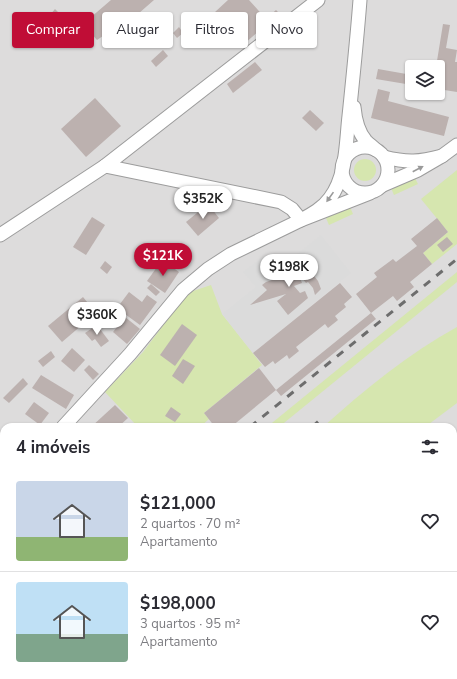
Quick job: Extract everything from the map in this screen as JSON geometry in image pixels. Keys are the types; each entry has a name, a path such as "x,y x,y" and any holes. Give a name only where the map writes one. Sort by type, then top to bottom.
{"street":[{"path":"0,235 105,166 318,0"},
{"path":"360,0 343,174 350,187 356,191 370,193"},
{"path":"67,423 130,354 183,290 208,269 231,254 301,220 370,193 383,185 387,179 388,164 381,154 366,141 360,131 355,116 352,91"},
{"path":"383,185 418,170 442,156 457,144"},
{"path":"301,220 320,208 330,198 338,184 345,160 356,149 372,148 395,160 409,162 425,161 442,156"},
{"path":"105,166 281,202 292,209 301,220"}],"shaded area":[{"path":"0,0 457,0 457,423 0,423"},
{"path":"321,235 351,273 253,353 222,314 256,287 243,272 264,256 276,271"}],"green space":[{"path":"361,159 369,159 376,166 376,174 369,181 361,181 354,174 354,166"},
{"path":"457,170 457,244 432,264 423,253 448,232 421,199"},
{"path":"415,178 418,184 394,195 391,188"},
{"path":"350,207 353,214 329,225 326,218"},
{"path":"457,272 457,282 284,423 272,423"},
{"path":"211,285 222,314 262,365 204,413 209,419 204,423 134,423 105,392 143,352 190,292"},
{"path":"457,327 457,403 430,423 328,423 387,373"}],"building":[{"path":"111,0 154,0 140,12 102,12 102,37 97,40 94,37 94,15"},
{"path":"228,0 249,0 260,12 256,12 256,33 248,40 248,12 215,12"},
{"path":"443,24 450,25 446,48 457,50 455,62 457,62 457,92 445,90 445,60 437,60"},
{"path":"179,27 181,30 181,35 177,38 173,33"},
{"path":"163,50 168,56 156,67 151,61"},
{"path":"255,62 262,70 233,93 227,84"},
{"path":"378,69 405,74 405,84 376,79"},
{"path":"378,89 390,92 388,101 449,117 444,136 371,118"},
{"path":"95,98 121,126 86,157 61,129"},
{"path":"310,110 324,123 316,131 302,118"},
{"path":"208,204 219,218 198,236 186,222"},
{"path":"92,217 105,225 86,255 73,247"},
{"path":"437,218 448,232 423,253 432,264 410,282 414,287 397,301 393,296 371,313 356,294 377,277 374,273 393,259 396,262 417,246 411,239"},
{"path":"447,237 453,244 443,252 437,245"},
{"path":"162,260 179,272 165,293 147,281"},
{"path":"105,261 112,267 107,274 100,268"},
{"path":"296,261 303,270 309,268 318,281 321,289 315,295 313,288 308,282 306,283 298,273 302,283 294,286 300,293 305,291 308,298 288,315 277,301 286,294 250,305 267,290 262,285 275,279"},
{"path":"340,283 352,297 344,304 346,307 335,316 338,320 328,328 325,324 296,347 299,351 289,359 287,355 275,364 273,361 265,367 253,353"},
{"path":"151,284 160,292 156,296 147,288"},
{"path":"129,292 142,302 147,295 157,302 140,325 118,309 101,324 97,319 114,304 117,308"},
{"path":"83,297 96,313 62,342 48,326"},
{"path":"371,313 376,319 281,396 276,390"},
{"path":"125,317 140,329 127,344 113,332"},
{"path":"182,324 197,335 175,366 160,355"},
{"path":"97,325 109,341 101,347 95,339 92,341 85,333"},
{"path":"72,348 85,360 74,372 61,361"},
{"path":"51,351 55,357 43,367 38,361"},
{"path":"183,359 195,366 183,384 172,376"},
{"path":"89,365 99,374 93,380 84,370"},
{"path":"259,368 276,390 236,423 212,423 204,413"},
{"path":"41,375 74,395 66,409 32,388"},
{"path":"23,378 28,384 9,403 3,398"},
{"path":"34,402 49,413 42,423 37,423 25,414"},
{"path":"115,405 128,418 122,423 95,423"},
{"path":"171,407 181,414 175,422 165,416"}],"railway":[{"path":"255,423 457,259"},
{"path":"316,423 321,419"}]}
